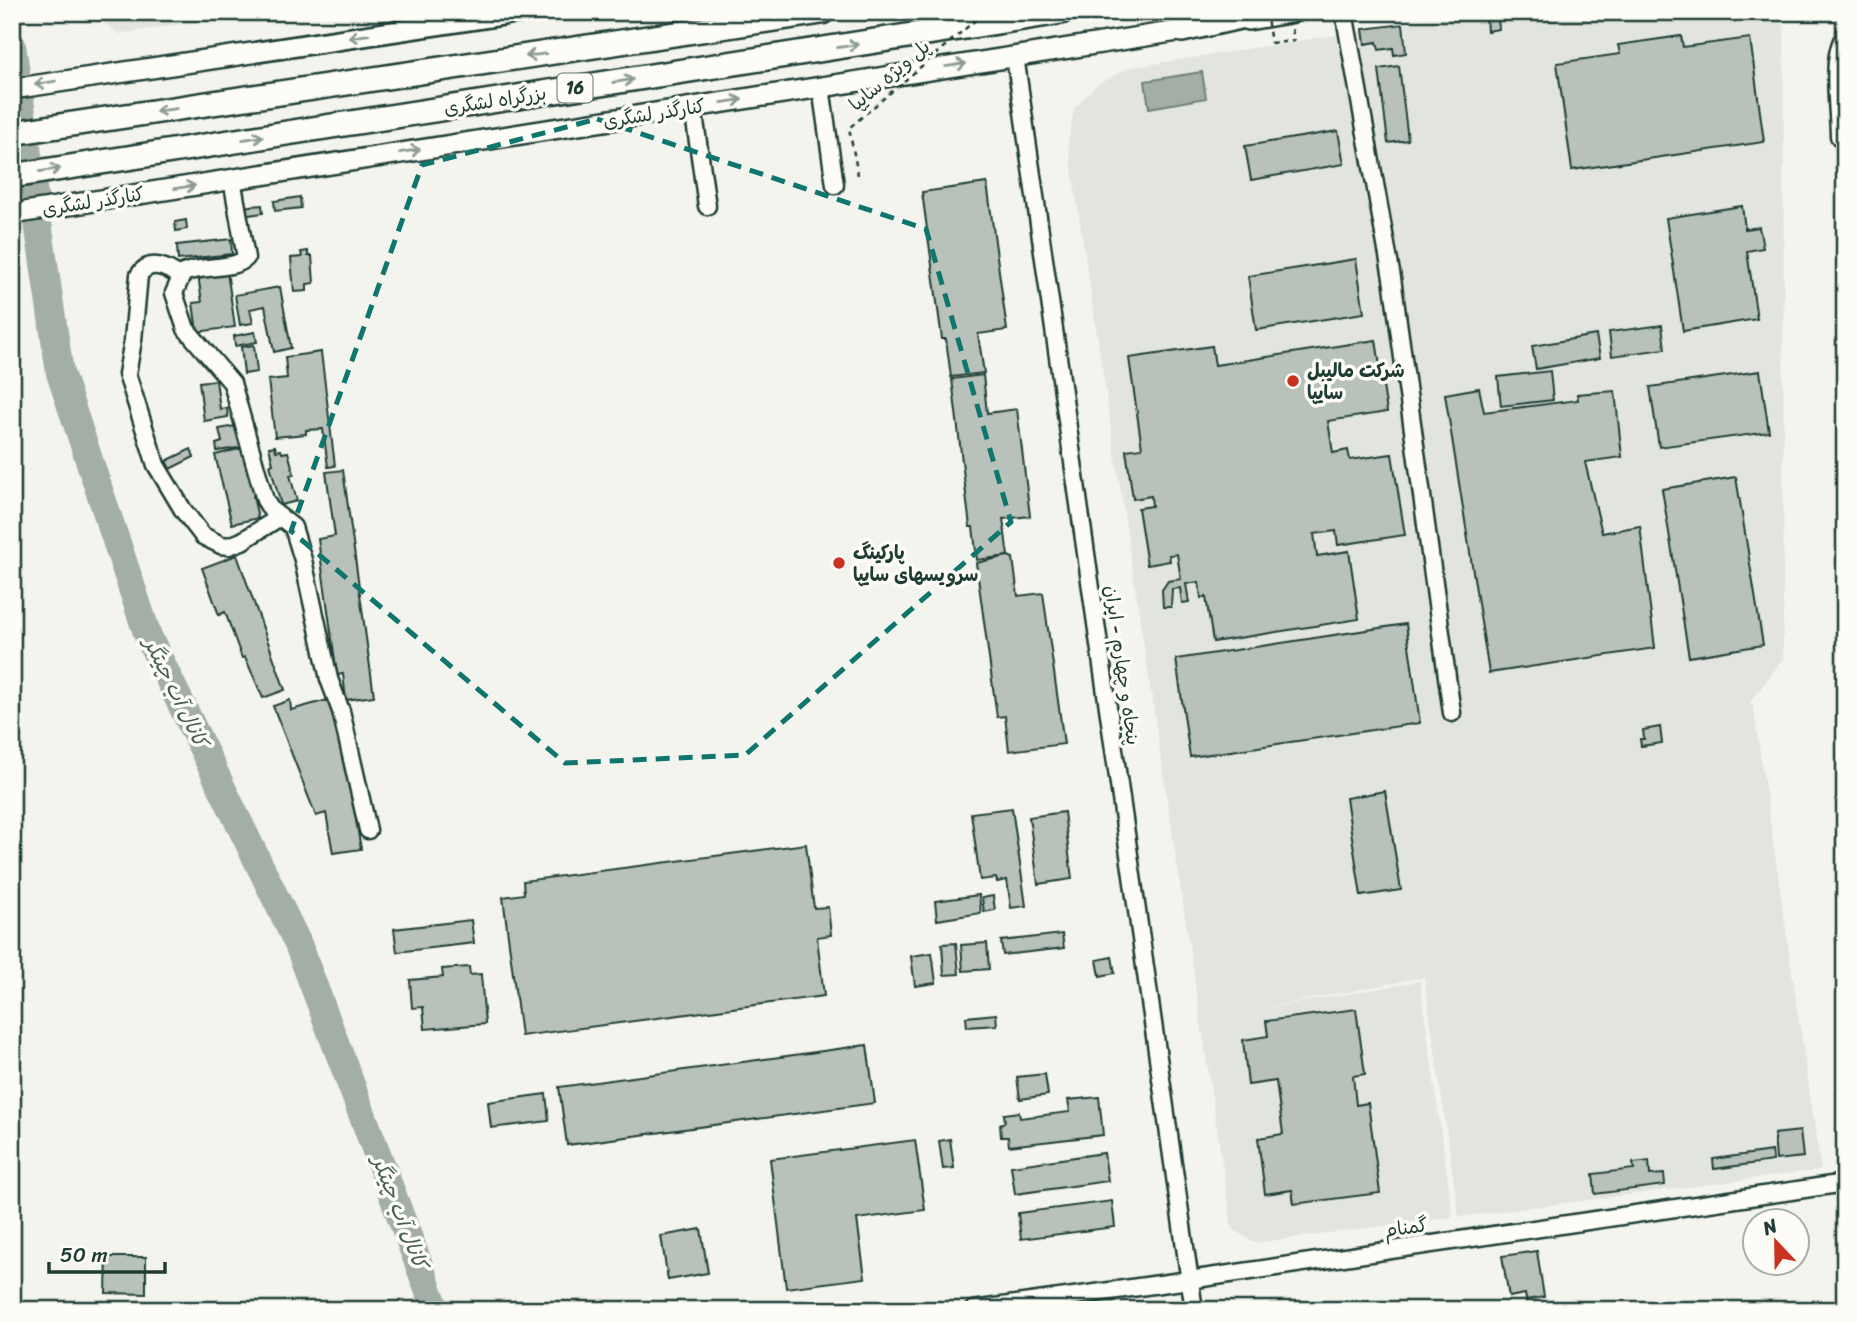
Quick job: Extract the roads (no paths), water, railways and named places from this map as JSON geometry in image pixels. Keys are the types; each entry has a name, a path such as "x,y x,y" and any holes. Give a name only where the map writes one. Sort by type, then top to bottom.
{"highway":[{"name":"بزرگراه لشگری","path":"12,133 822,12"},
{"name":"بزرگراه لشگری","path":"12,176 1061,12"},
{"path":"1182,30 1264,12"}],"main road":[{"path":"12,89 523,12"},
{"name":"کنارگذر لشگری","path":"12,214 1295,12"}],"lane":[{"path":"1344,12 1392,278 1452,713"},
{"path":"1845,36 1838,46 1839,136 1845,145"},
{"name":"پنجاه و چهارم - ایران","path":"1015,56 1194,1310"},
{"path":"821,87 835,185"},
{"path":"693,107 707,206"},
{"path":"232,179 246,258 238,265 195,268 183,273 174,293 186,329 232,383 265,500 279,517 293,527 303,560 326,667 341,711 368,830"},
{"path":"181,277 164,265 150,266 139,275 127,374 156,465 183,510 203,536 221,545 229,546 242,541 279,517"},
{"name":"گمنام","path":"973,1310 1845,1183"}],"waterway":[{"name":"کانال آب چیتگر","path":"12,45 60,373 148,636 298,944 436,1310"}],"place":[{"name":"شرکت مالیبل سایپا","path":"1293,381"},
{"name":"پارکینگ سرویسهای سایپا","path":"839,563"}]}
